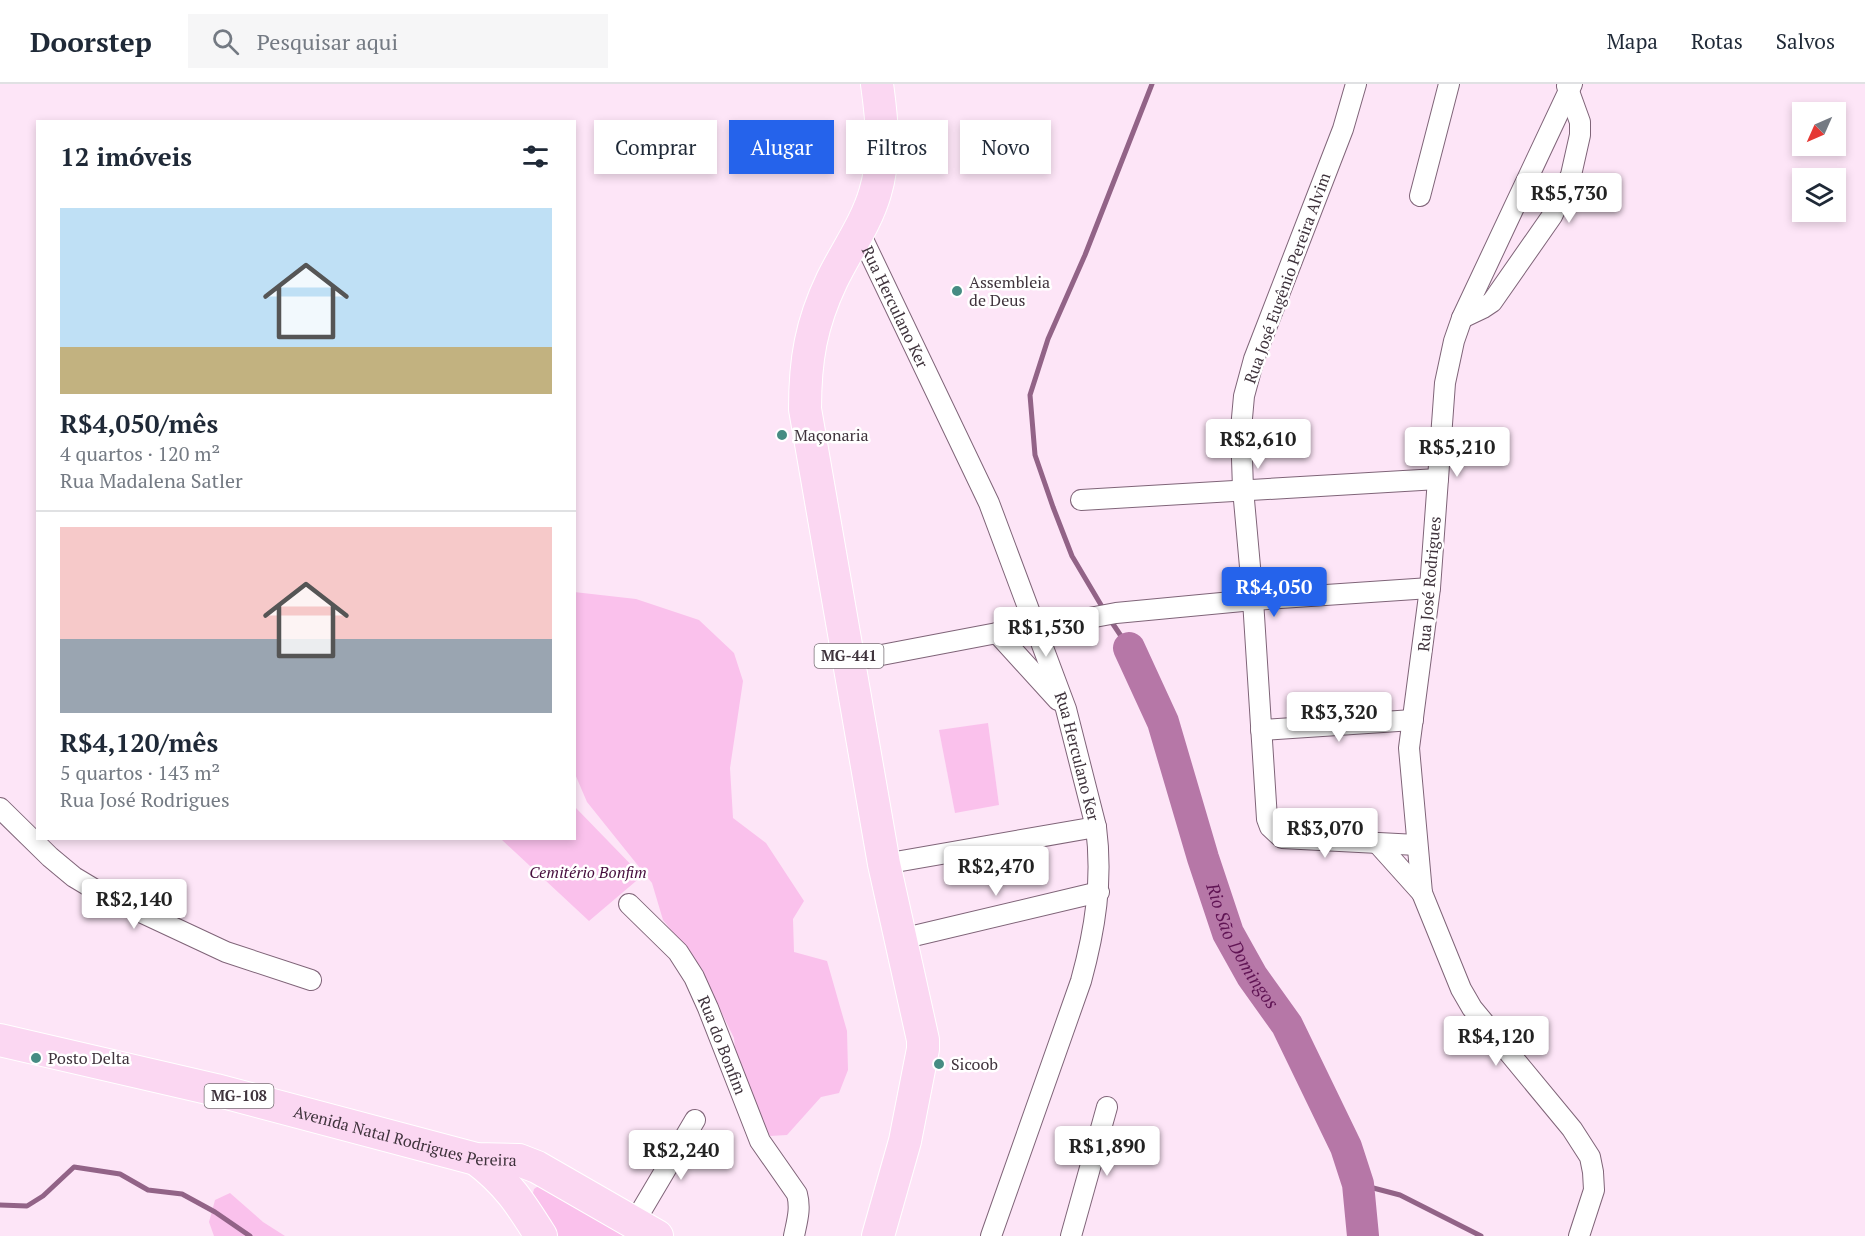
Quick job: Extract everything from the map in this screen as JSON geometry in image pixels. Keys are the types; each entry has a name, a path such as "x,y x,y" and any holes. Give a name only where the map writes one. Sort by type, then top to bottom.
{"main road":[{"name":"MG-441","path":"877,84 882,131 882,162 875,194 820,308 811,336 806,371 805,409 884,864 921,1028 923,1049 905,1141 878,1236"},
{"name":"Avenida Natal Rodrigues Pereira","path":"0,1040 216,1090 476,1159 519,1160 573,1187 645,1230"},
{"name":"MG-108","path":"476,1159 510,1189 541,1236"},
{"path":"510,1189 513,1173 519,1160"}],"street":[{"name":"Rua José Eugênio Pereira Alvim","path":"1356,84 1343,129 1254,359 1244,396 1241,429 1243,489 1253,600 1267,819 1274,833 1282,838 1417,844"},
{"path":"1420,196 1449,84"},
{"path":"1462,318 1483,308 1501,290 1552,216 1561,199 1571,175 1580,135 1580,122 1569,87"},
{"name":"Rua José Rodrigues","path":"1569,87 1462,318 1454,341 1445,383 1430,588 1409,748 1422,893 1461,989 1472,1008 1572,1129 1590,1157 1594,1190 1579,1236"},
{"name":"Rua Herculano Ker","path":"859,231 989,503 1066,709 1099,845 1099,892 1090,947 1081,981 991,1236"},
{"path":"1081,500 1438,479"},
{"path":"850,661 1116,613 1253,600 1430,588"},
{"path":"997,633 1066,709"},
{"path":"1261,730 1413,720"},
{"path":"0,808 58,864 74,877 104,895 198,941 311,980"},
{"path":"884,864 1096,827"},
{"name":"Rua José Rodrigues","path":"1378,844 1422,893"},
{"path":"901,939 1099,892"},
{"name":"Rua do Bonfim","path":"629,904 678,952 694,977 760,1141 796,1194 800,1204 794,1236"},
{"path":"1071,1236 1107,1107"},
{"path":"645,1230 695,1120"}],"green space":[{"path":"576,592 636,599 699,620 734,653 743,681 730,768 733,818 766,843 804,901 793,919 794,952 827,961 847,1031 848,1070 839,1093 821,1097 787,1135 770,1136 759,1117 736,1062 734,1038 696,961 663,920 652,883 587,802 576,776"},
{"path":"988,723 999,805 955,813 939,730"},
{"name":"Cemitério Bonfim","path":"576,808 642,876 589,921 502,840 576,840"},
{"path":"540,1185 633,1236 555,1236 532,1197 534,1189"},
{"path":"230,1193 263,1222 285,1236 214,1236 209,1222 215,1200"}],"waterway":[{"path":"1104,610 1072,556 1035,455 1030,395 1048,339 1085,255 1152,84"},
{"path":"1109,618 1129,648"},
{"name":"Rio São Domingos","path":"1129,648 1163,722 1203,858 1228,933 1252,976 1287,1025 1346,1147 1358,1184 1363,1236"},
{"path":"0,1205 27,1206 43,1196 74,1167 120,1174 148,1190 182,1194 215,1212 250,1236"},
{"path":"1358,1184 1400,1195 1481,1236"}],"place":[{"name":"Assembleia de Deus","path":"957,291"},
{"name":"Maçonaria","path":"782,435"},
{"name":"Posto Delta","path":"36,1058"},
{"name":"Sicoob","path":"939,1064"}]}
